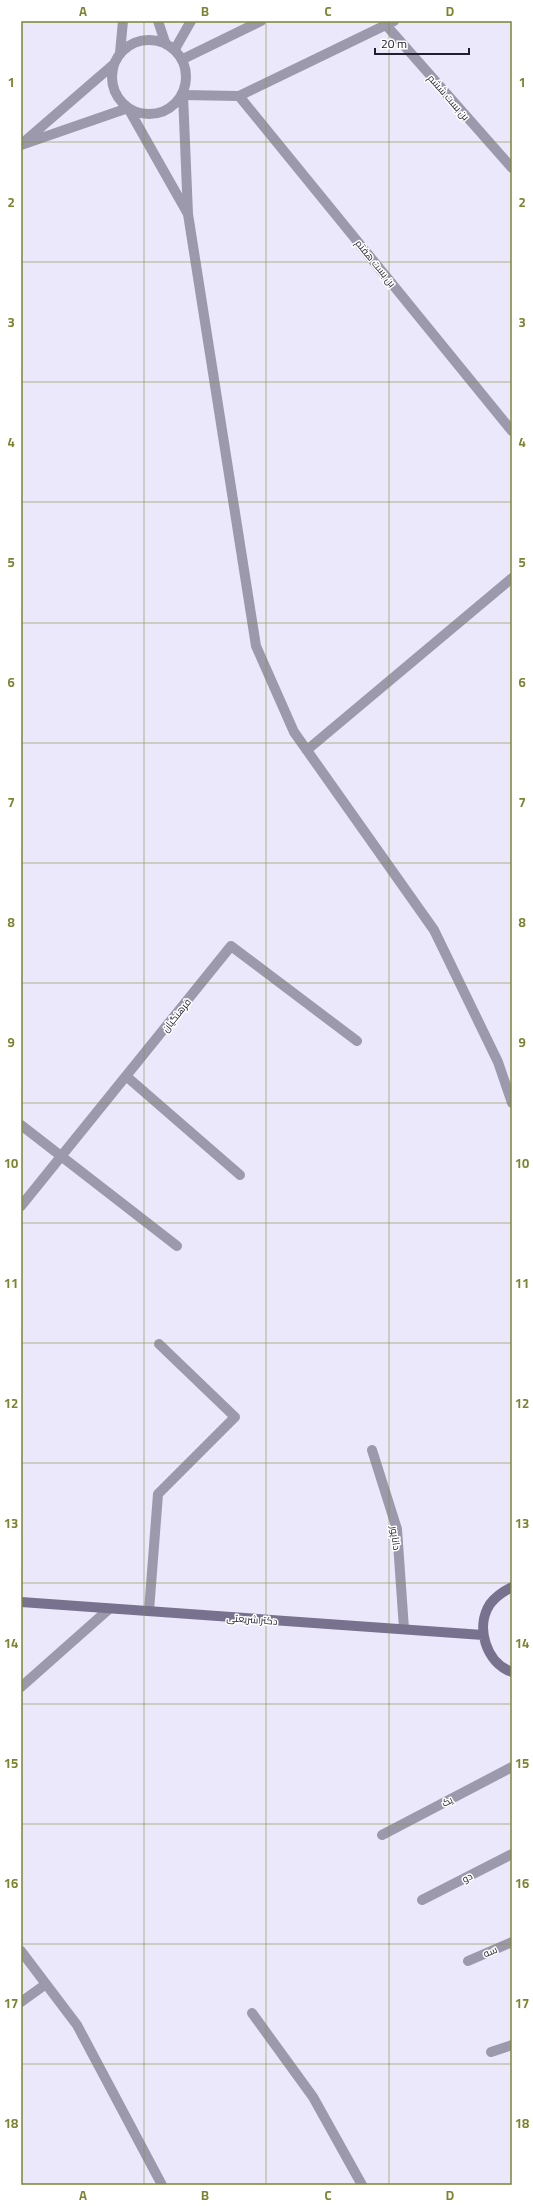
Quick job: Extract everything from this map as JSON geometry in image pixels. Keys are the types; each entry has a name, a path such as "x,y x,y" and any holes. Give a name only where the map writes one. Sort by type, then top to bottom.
{"main road":[{"path":"512,1587 501,1592 490,1604 484,1619 483,1635 488,1650 497,1662 512,1672"},
{"name":"دکتر شریعتی","path":"21,1602 483,1635"}],"street":[{"path":"120,53 123,21"},
{"path":"158,21 165,42"},
{"path":"175,49 191,21"},
{"path":"183,59 261,21"},
{"path":"183,95 239,96 390,23"},
{"name":"بن بست ششم","path":"390,23 512,168"},
{"path":"21,145 128,108 140,113 152,114 164,111 175,105 183,95 187,84 187,71 183,59 175,49 165,42 153,39 140,40 129,45 120,53 114,64 112,76 113,88 128,108 188,214"},
{"path":"21,145 114,64"},
{"path":"183,95 188,214 256,646 294,732 434,930 498,1062 512,1103"},
{"name":"بن بست هفتم","path":"239,96 512,431"},
{"path":"307,750 512,578"},
{"name":"فرهنگیان","path":"21,1206 232,946 357,1041"},
{"path":"126,1076 240,1175"},
{"path":"21,1125 177,1246"},
{"path":"148,1611 158,1494 235,1417 159,1344"},
{"name":"داناپور","path":"372,1450 397,1529 404,1629"},
{"path":"21,1688 109,1609"},
{"name":"یک","path":"382,1835 512,1767"},
{"name":"دو","path":"422,1900 512,1854"},
{"name":"سه","path":"468,1961 512,1942"},
{"path":"21,1951 77,2025 162,2185"},
{"path":"21,2002 46,1984"},
{"path":"252,2013 313,2097 362,2185"},
{"path":"491,2052 512,2045"}]}
